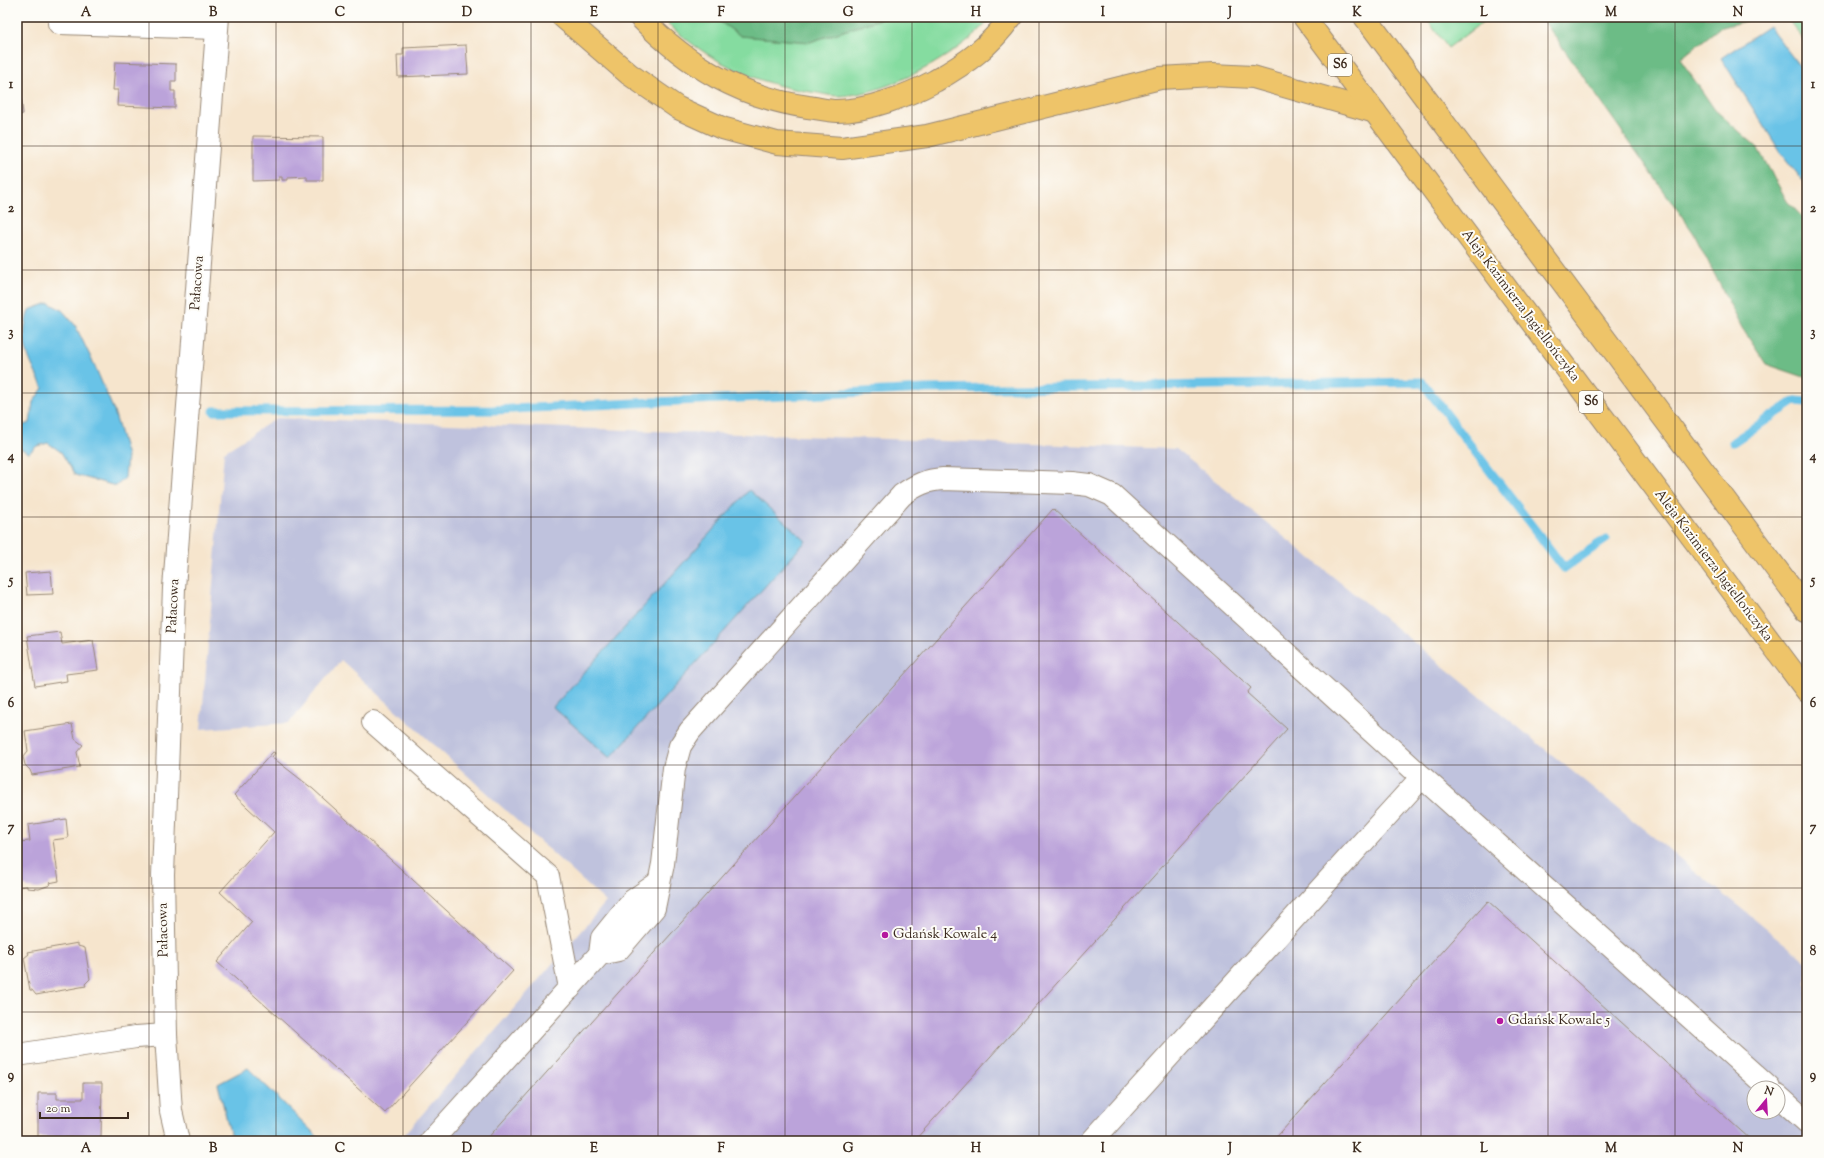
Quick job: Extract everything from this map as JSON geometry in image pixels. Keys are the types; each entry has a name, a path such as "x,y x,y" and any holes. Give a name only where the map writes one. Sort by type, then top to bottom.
{"highway":[{"path":"563,17 629,74 678,108 722,128 777,143 842,148 927,136 1160,78 1213,75 1253,77 1375,112"},
{"path":"640,17 660,37 684,57 710,75 756,96 783,103 838,111 888,101 920,89 952,71 981,52 1011,17"},
{"name":"Aleja Kazimierza Jagiellończyka","path":"1304,17 1807,691"},
{"path":"1365,17 1807,610"}],"street":[{"path":"59,24 217,22"},
{"name":"Pałacowa","path":"178,1141 171,1110 166,1035 163,875 174,588 217,22"},
{"path":"431,1141 600,954 602,938 632,901 658,883 663,864 674,768 680,746 690,731 902,495 915,485 927,480 943,479 1072,483 1089,485 1112,495 1422,777 1761,1080"},
{"path":"373,722 548,876 570,988"},
{"path":"1092,1141 1422,777"},
{"path":"17,1055 136,1037 166,1035"},
{"path":"1786,1103 1807,1122"}],"shaded area":[{"path":"277,418 1176,449 1807,962 1807,1141 399,1141 606,902 341,660 289,723 201,729 224,452"}],"green space":[{"path":"661,17 713,17 741,36 810,42 886,17 992,17 979,31 957,49 922,70 875,90 838,96 790,88 749,76 711,57 677,32"},
{"path":"713,17 886,17 810,42 741,36"},
{"path":"1425,17 1489,17 1448,48"},
{"path":"1541,17 1760,17 1719,28 1680,59 1715,110 1757,147 1787,201 1807,222 1807,378 1766,364 1742,328 1693,232"},
{"path":"1786,17 1807,17 1807,44"}],"water":[{"path":"1769,26 1807,76 1807,186 1781,153 1721,58"},
{"path":"49,303 62,310 75,325 114,411 127,456 125,478 116,486 75,475 61,452 48,443 37,446 29,453 19,448 17,443 17,427 30,423 33,402 43,388 33,368 27,350 25,342 26,322 29,310"},
{"path":"749,490 806,541 610,758 553,707"},
{"path":"248,1068 322,1141 232,1141 218,1084"}],"building":[{"path":"466,45 468,74 398,77 397,55 403,55 403,48"},
{"path":"17,60 23,114 17,115"},
{"path":"115,62 176,64 176,81 171,81 171,91 175,91 175,108 117,106 118,90 113,90"},
{"path":"253,136 323,137 323,180 307,180 307,176 288,177 288,180 282,180 282,177 279,177 279,180 253,181"},
{"name":"Gdańsk Kowale 4","path":"1053,509 1251,688 1247,693 1287,729 914,1141 485,1141"},
{"path":"51,571 53,594 27,595 25,573"},
{"path":"60,632 62,644 93,640 98,670 66,674 67,681 35,686 27,636"},
{"path":"72,724 75,739 83,745 77,752 80,767 32,775 30,770 25,765 23,757 28,751 25,731"},
{"path":"273,752 275,753 272,757 313,789 513,971 385,1113 217,962 252,922 220,892 274,832 234,795"},
{"path":"66,819 68,838 53,840 59,881 49,883 50,885 39,889 27,888 27,886 17,887 17,842 30,841 28,825"},
{"name":"Gdańsk Kowale 5","path":"1488,901 1752,1141 1273,1141"},
{"path":"78,943 78,946 85,948 90,979 85,984 86,986 36,995 32,990 30,990 24,958 29,954 28,952"},
{"path":"83,1083 102,1083 101,1138 38,1137 38,1093 57,1093 57,1099 83,1099"}],"waterway":[{"path":"214,411 493,410 927,389 1422,382 1564,568 1606,539"},
{"path":"1733,442 1795,401 1807,402"}],"place":[{"name":"Gdańsk Kowale 4","path":"885,935"},
{"name":"Gdańsk Kowale 5","path":"1500,1021"}]}
